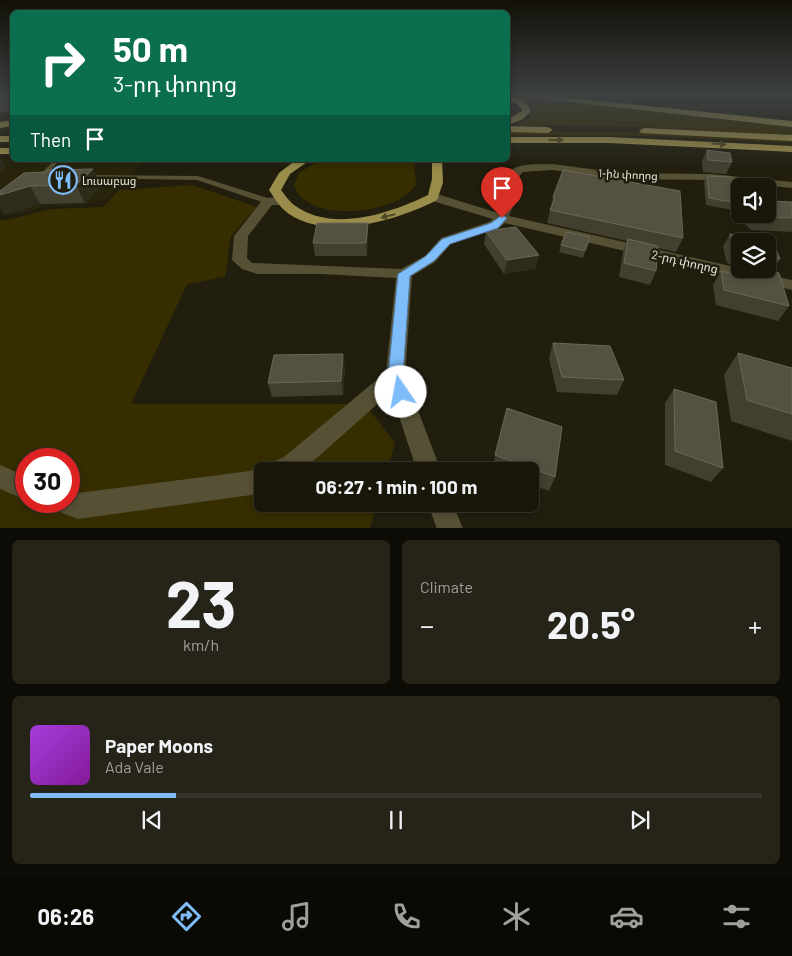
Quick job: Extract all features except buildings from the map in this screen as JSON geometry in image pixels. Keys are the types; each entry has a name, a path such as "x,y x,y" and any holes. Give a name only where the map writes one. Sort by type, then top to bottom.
{"highway":[{"path":"752,120 792,124"},
{"path":"510,129 696,132 792,138"},
{"path":"510,140 609,140 792,148"},
{"path":"301,162 288,170 279,180 275,190 275,201 295,212 312,218 350,222 384,218 400,213 433,197 438,186 437,162"}],"street":[{"name":"1-ին փողոց","path":"502,218 510,200 510,180 513,174 520,169 552,167 621,176 711,177 792,185"},
{"name":"2-րդ փողոց","path":"433,197 502,218 792,286"},
{"path":"275,201 241,236 239,260 247,266 258,269 321,269 404,274 430,259 446,241 494,226 502,218"},
{"path":"404,274 395,376 426,462"},
{"path":"295,462 395,376"},
{"path":"0,477 15,483"},
{"path":"80,506 254,482"},
{"path":"443,512 450,528"}],"lane":[{"path":"42,176 55,162"},
{"path":"34,179 42,176 52,176"},
{"path":"81,177 198,178 275,201"}],"shaded area":[{"path":"527,120 725,120 792,127 792,135 638,127 517,125"},
{"path":"510,131 659,133 792,140 792,143 659,136 510,135"},
{"name":"Լուսաբաց","path":"0,159 10,160 10,162 143,162 105,200 89,204 42,207 22,214 0,212"},
{"path":"317,162 414,162 416,184 406,195 391,203 373,209 333,210 315,206 302,197 294,185 299,173"},
{"path":"193,185 257,207 231,236 225,277 187,284 131,404 365,404 395,443 390,462 254,462 254,512 375,512 370,528 0,528 0,219 7,220 51,209 103,207 119,190"}],"place":[{"name":"Լուսաբաց","path":"63,180"}],"route":[{"path":"401,392 395,376 404,274 430,259 446,241 494,226 502,218"}]}
